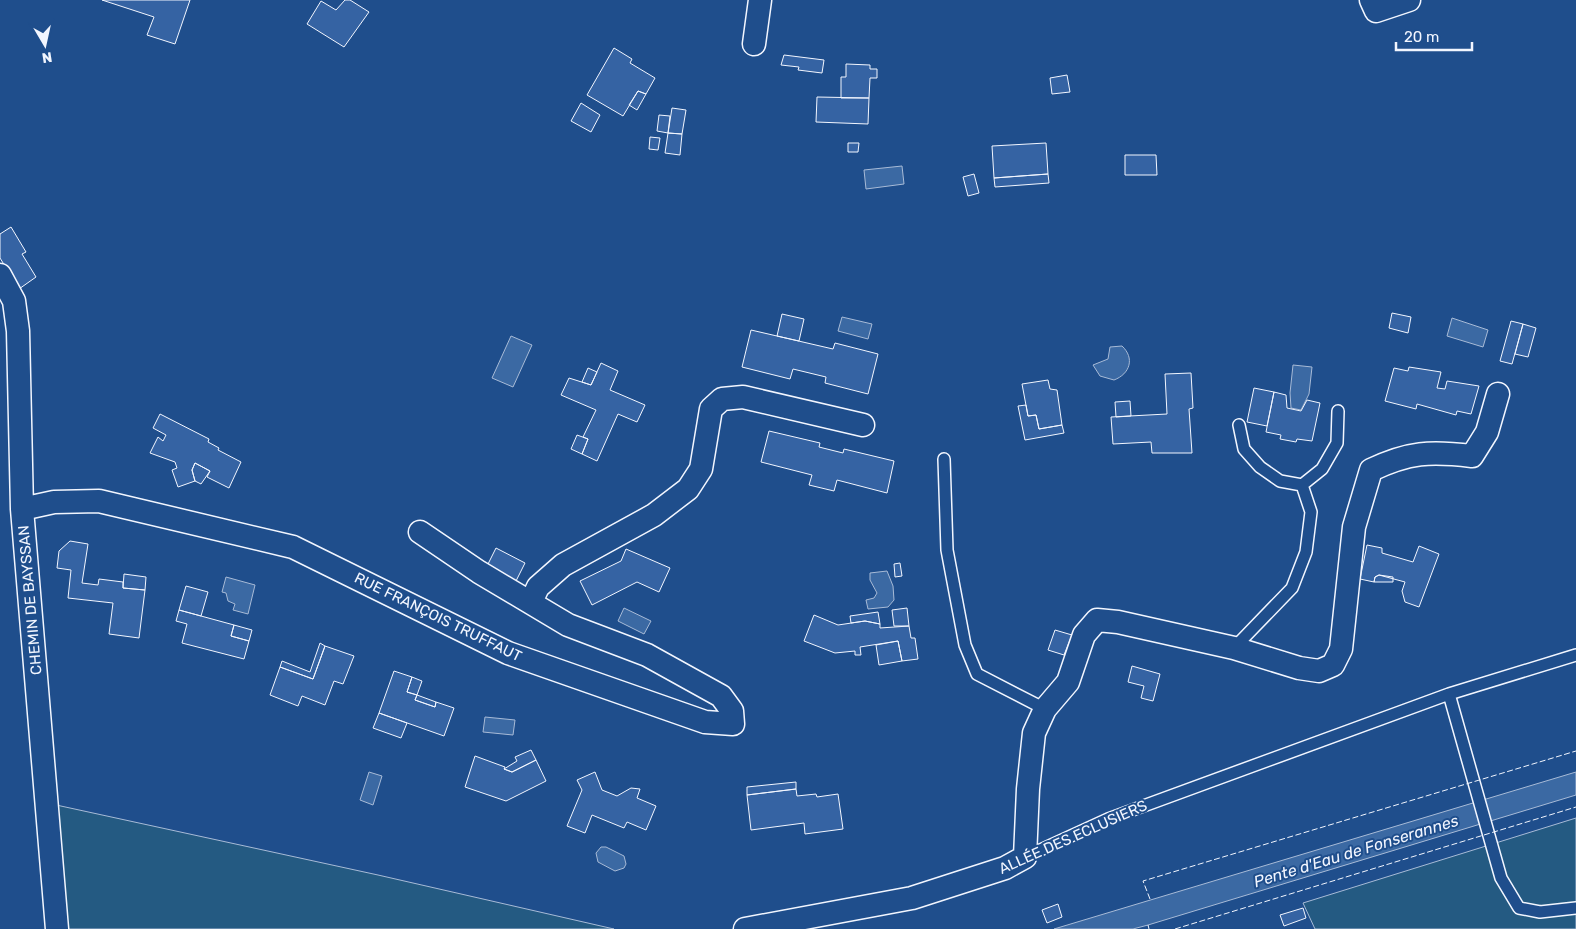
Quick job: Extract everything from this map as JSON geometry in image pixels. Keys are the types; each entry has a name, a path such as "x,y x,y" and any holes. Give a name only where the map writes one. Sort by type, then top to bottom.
{"street":[{"path":"754,44 760,0"},
{"path":"1371,0 1376,11 1409,0"},
{"name":"CHEMIN DE BAYSSAN","path":"0,275 14,301 18,332 22,509 57,929"},
{"path":"1026,857 1028,789 1034,733 1045,709 1068,682 1084,635 1097,620 1118,622 1234,648 1299,668 1319,671 1333,665 1341,649 1354,527 1371,470 1398,457 1439,452 1472,456 1487,432 1498,394"},
{"path":"531,602 538,587 563,565 654,515 688,490 701,469 711,409 722,399 744,397 863,425"},
{"name":"RUE FRANÇOIS TRUFFAUT","path":"22,509 54,502 98,501 293,547 508,653 705,722 733,724 732,711 721,696 647,655 568,625 479,572 420,532"},
{"name":"ALLÉE DES ECLUSIERS","path":"745,929 912,898 1005,868 1026,857"}],"lane":[{"path":"1239,425 1244,448 1260,467 1280,481 1302,485 1322,469 1337,443 1338,411"},
{"path":"944,459 947,550 965,645 977,674 1045,709"},
{"path":"1234,648 1292,588 1306,552 1311,512 1302,485"},
{"name":"ALLÉE DES ECLUSIERS","path":"1026,857 1108,818 1449,694 1576,655"},
{"path":"1449,694 1502,878 1518,908 1540,912 1576,908"}],"shaded area":[{"path":"47,803 378,875 614,929 57,929"},
{"path":"1576,818 1576,929 1315,929 1303,903"}],"water":[{"path":"902,166 904,184 866,189 864,170"},
{"path":"842,317 872,324 868,339 838,331"},
{"path":"1452,318 1488,330 1483,347 1447,336"},
{"path":"511,336 532,345 513,387 492,378"},
{"path":"1122,346 1129,360 1127,370 1114,380 1100,376 1093,365 1108,359 1110,347"},
{"path":"1293,365 1312,367 1309,394 1301,410 1291,408 1290,393"},
{"path":"887,571 893,586 894,600 888,607 868,609 866,600 874,598 877,593 870,580 870,573"},
{"path":"226,577 255,585 248,614 233,610 235,604 228,601 226,593 222,592"},
{"path":"624,608 651,621 644,634 618,621"},
{"path":"485,717 515,720 513,735 483,732"},
{"path":"369,772 382,776 373,805 360,800"},
{"name":"Pente d'Eau de Fonserannes","path":"1576,772 1576,795 1148,925 1133,929 1054,929"},
{"path":"601,847 606,847 624,856 626,864 624,868 615,871 598,862 596,853"}],"building":[{"path":"102,0 190,0 175,44 147,35 154,17"},
{"path":"345,0 350,0 369,12 344,47 307,24 321,1 336,10"},
{"path":"614,48 632,59 630,63 655,78 646,94 638,91 623,116 587,95"},
{"path":"784,55 824,60 822,73 798,70 799,67 781,65"},
{"path":"846,64 870,65 870,69 877,69 877,78 870,78 869,98 841,98 841,77 846,77"},
{"path":"1067,75 1070,92 1052,94 1050,78"},
{"path":"638,91 646,94 637,110 629,105"},
{"path":"817,97 869,98 868,124 816,122"},
{"path":"581,103 600,115 591,132 571,121"},
{"path":"672,108 686,110 682,134 668,133"},
{"path":"659,115 670,116 668,133 657,131"},
{"path":"668,133 682,134 680,155 665,153"},
{"path":"650,137 660,138 658,150 649,149"},
{"path":"848,143 859,143 858,152 848,152"},
{"path":"1046,143 1048,174 994,178 992,146"},
{"path":"1125,155 1156,155 1157,175 1125,175"},
{"path":"974,174 979,193 968,196 963,177"},
{"path":"1048,174 1049,183 995,187 994,178"},
{"path":"11,227 26,252 22,254 36,277 19,289 0,258 0,234"},
{"path":"1392,313 1411,317 1408,333 1389,328"},
{"path":"782,314 804,319 799,341 777,336"},
{"path":"1511,321 1523,324 1512,364 1500,361"},
{"path":"1523,324 1536,328 1528,357 1515,354"},
{"path":"751,330 833,349 835,343 878,354 868,394 825,383 826,377 793,369 790,379 742,367"},
{"path":"601,363 618,371 610,390 645,405 637,422 618,414 597,461 582,454 588,439 583,437 596,410 561,395 569,378 591,385"},
{"path":"1409,367 1441,372 1437,388 1445,389 1447,381 1479,386 1471,414 1457,411 1456,415 1417,404 1416,409 1385,401 1394,368 1408,371"},
{"path":"588,368 597,372 591,385 582,382"},
{"path":"1191,373 1193,408 1189,409 1192,453 1152,453 1151,442 1113,444 1111,417 1167,414 1165,374"},
{"path":"1048,380 1050,389 1057,390 1062,425 1039,429 1036,415 1028,416 1022,384"},
{"path":"1254,388 1274,392 1267,426 1247,422"},
{"path":"1274,392 1286,395 1287,408 1301,411 1307,400 1320,403 1312,441 1297,439 1296,442 1280,439 1281,435 1266,432"},
{"path":"1130,401 1131,416 1116,417 1115,402"},
{"path":"1026,405 1028,416 1036,415 1039,429 1062,425 1064,433 1025,440 1018,406"},
{"path":"160,414 209,439 208,442 219,448 218,450 241,462 229,488 207,477 210,471 195,463 192,470 195,481 178,487 172,470 177,468 175,462 150,453 158,437 163,441 166,435 153,428"},
{"path":"769,431 820,443 819,447 843,453 844,449 894,461 887,493 837,480 834,491 809,485 812,475 761,462"},
{"path":"577,435 588,439 582,454 571,449"},
{"path":"195,463 210,471 201,484 195,481 192,470"},
{"path":"70,541 88,544 82,583 98,585 99,579 123,582 123,588 145,590 139,638 109,634 113,603 68,598 71,570 57,568 59,551"},
{"path":"1367,545 1382,548 1382,553 1413,562 1419,546 1439,554 1419,607 1405,602 1402,591 1405,582 1379,575 1375,577 1374,582 1360,579"},
{"path":"496,548 525,563 515,583 486,568"},
{"path":"626,549 670,568 659,592 637,582 592,605 580,581 621,561"},
{"path":"900,563 902,576 895,577 894,564"},
{"path":"124,574 146,577 145,590 123,588"},
{"path":"1379,575 1393,577 1393,582 1374,582 1375,577"},
{"path":"186,586 208,592 201,616 179,610"},
{"path":"907,608 909,626 894,626 892,610"},
{"path":"179,610 234,625 231,636 249,641 244,659 182,643 187,624 176,621"},
{"path":"878,612 880,624 865,621 851,623 850,616"},
{"path":"814,615 838,625 865,621 880,624 880,628 909,626 911,638 915,638 918,659 902,661 898,641 860,647 861,655 855,655 855,651 835,653 804,641"},
{"path":"234,625 252,630 249,641 231,636"},
{"path":"1055,630 1072,635 1064,655 1048,650"},
{"path":"898,641 902,661 879,665 876,645"},
{"path":"320,643 325,646 313,679 280,667 282,661 310,672"},
{"path":"325,646 354,656 343,684 334,681 325,705 302,696 298,706 270,695 280,667 313,679"},
{"path":"1132,666 1160,674 1153,701 1141,698 1144,686 1128,682"},
{"path":"394,671 412,677 407,692 417,695 415,700 435,707 436,702 454,708 444,736 379,713"},
{"path":"412,677 422,681 417,695 407,692"},
{"path":"417,695 436,702 435,707 415,700"},
{"path":"379,713 407,723 401,738 373,728"},
{"path":"531,750 536,760 512,772 504,769 517,761 515,757"},
{"path":"475,756 505,767 504,769 512,772 536,760 546,781 506,801 465,787"},
{"path":"595,772 602,790 617,796 631,788 640,789 637,798 656,806 646,830 627,822 624,828 592,815 585,833 567,826 582,790 577,780"},
{"path":"796,782 796,789 747,795 747,787"},
{"path":"796,789 797,796 816,794 817,797 838,794 843,829 805,834 804,823 751,830 747,795"},
{"path":"1058,904 1062,917 1047,923 1042,910"},
{"path":"1303,908 1306,918 1284,926 1280,915"}],"fence":[{"path":"1150,899 1143,881 1576,751"},
{"path":"1175,929 1576,807"},
{"path":"1148,925 1149,929"}]}
